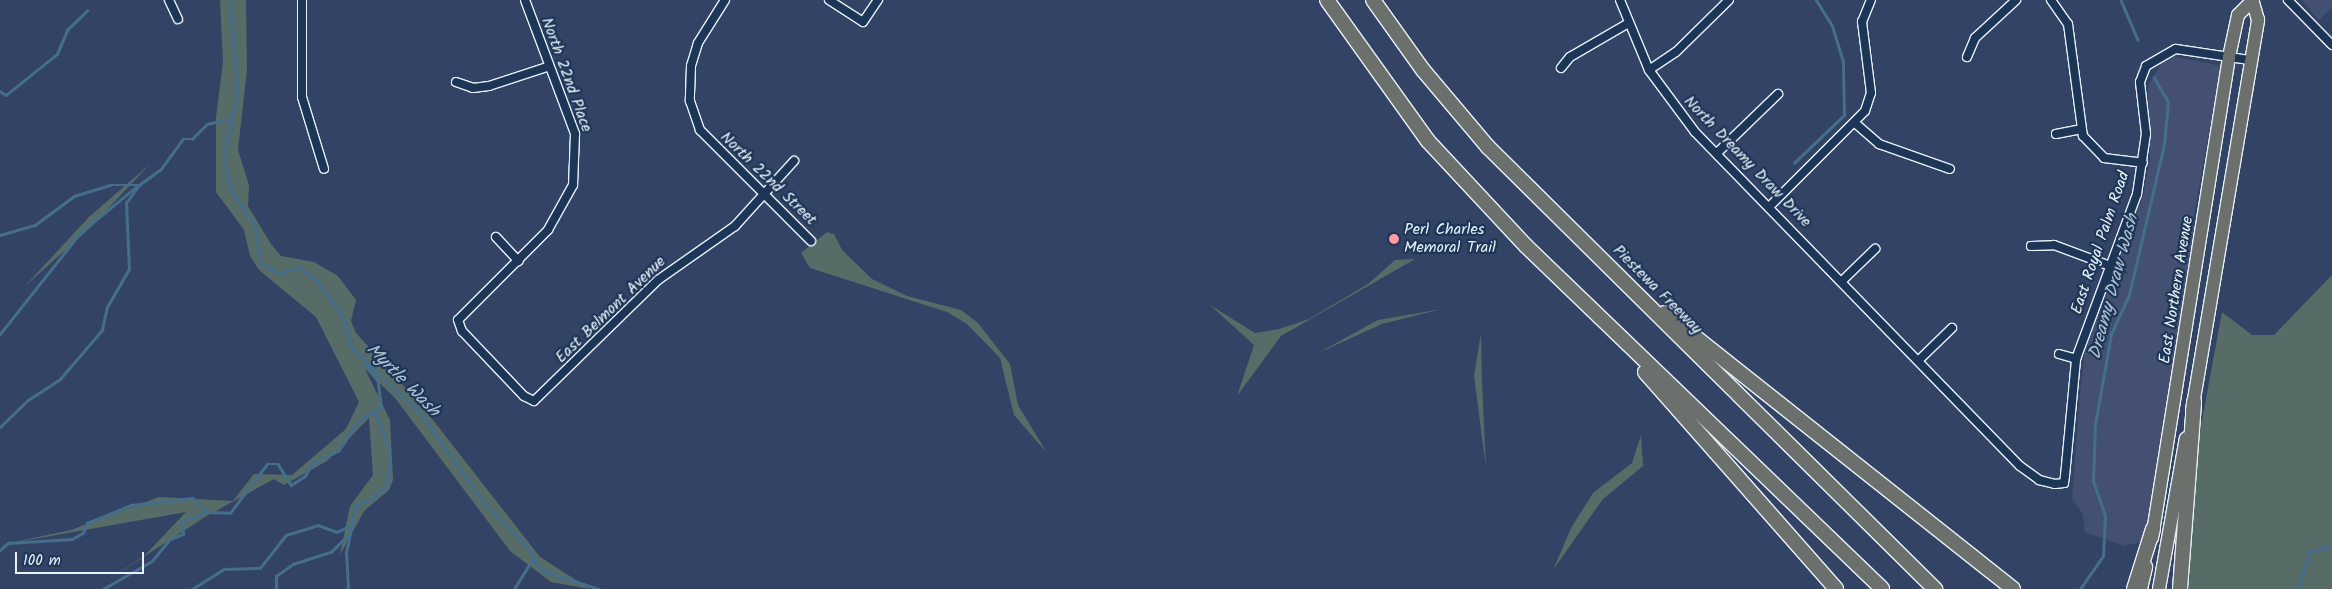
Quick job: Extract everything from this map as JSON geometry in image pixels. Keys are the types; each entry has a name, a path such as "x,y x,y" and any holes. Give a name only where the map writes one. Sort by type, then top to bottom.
{"highway":[{"path":"1327,0 1428,142 1590,309 1882,589"},
{"name":"Piestewa Freeway","path":"1373,0 1458,114 1616,274 1935,589"},
{"path":"1616,274 2013,589"},
{"path":"1590,309 1836,589"},
{"path":"2180,589 2194,402"},
{"path":"2134,589 2154,529"}],"main road":[{"name":"East Northern Avenue","path":"2141,589 2154,529 2229,57 2238,14 2253,1 2258,20 2249,60 2194,402 2159,589"}],"street":[{"path":"169,0 178,19"},
{"path":"302,0 302,98 324,169"},
{"name":"North 22nd Place","path":"458,320 518,260 562,211 576,169 572,124 547,67 526,0"},
{"name":"North 22nd Street","path":"725,0 698,43 690,101 700,130 812,241"},
{"path":"828,0 863,22 878,0"},
{"name":"North Dreamy Draw Drive","path":"1620,0 1648,70 1678,112 1716,153 1843,280 2020,466 2039,480 2064,483"},
{"path":"1648,70 1683,46 1729,0"},
{"path":"1770,206 1855,123 1871,94 1862,22 1871,0"},
{"path":"1967,57 1975,38 2016,0"},
{"path":"2051,0 2068,24 2081,129 2087,143 2104,158 2143,163"},
{"path":"2288,0 2332,45"},
{"path":"1561,68 1570,57 1628,24"},
{"name":"East Royal Palm Road","path":"2064,483 2076,358 2110,266 2143,163 2146,134 2140,82 2146,66 2176,49 2249,60"},
{"path":"456,82 473,88 489,86 547,67"},
{"path":"1716,153 1778,94"},
{"path":"1855,123 1880,144 1950,169"},
{"path":"2056,134 2081,129"},
{"name":"East Belmont Avenue","path":"458,320 462,331 524,396 534,401 658,280 736,226 767,195 794,161"},
{"path":"496,237 518,260"},
{"path":"2031,246 2054,245 2110,266"},
{"path":"1843,280 1875,249"},
{"path":"1920,360 1952,328"},
{"path":"2059,354 2076,358"}],"shaded area":[{"path":"2301,0 2332,0 2332,8 2319,20"},
{"path":"2176,57 2221,66 2192,225 2197,227 2175,370 2144,541 2124,546 2085,532 2083,514 2072,499 2080,392 2085,352 2143,196 2150,159 2148,86 2162,62"}],"green space":[{"path":"220,0 246,0 247,69 238,150 249,185 248,206 271,244 281,256 314,262 338,276 356,300 351,321 356,333 422,406 540,557 590,589 551,582 510,551 395,398 365,369 390,420 393,480 389,490 364,511 340,555 350,506 373,475 369,418 327,461 284,485 274,479 205,517 105,582 145,555 186,512 0,545 71,530 159,497 233,501 254,474 292,475 346,429 359,402 316,317 259,270 250,256 244,230 216,192 216,117 223,62"},
{"path":"150,164 89,229 25,286 89,217"},
{"path":"827,232 834,234 842,250 872,279 907,296 961,310 978,323 1010,364 1018,405 1047,453 1014,415 1000,358 967,324 947,312 810,268 801,253"},
{"path":"1415,259 1281,336 1237,396 1254,345 1210,305 1255,333 1279,329 1309,319 1368,284 1395,260"},
{"path":"2332,275 2332,589 2189,589 2193,469 2222,312 2252,335 2274,335"},
{"path":"1442,309 1382,324 1318,353 1378,320"},
{"path":"1481,333 1482,382 1486,468 1474,376"},
{"path":"1641,435 1643,466 1603,499 1553,570 1571,528 1593,493 1632,463"}],"waterway":[{"name":"Myrtle Wash","path":"230,0 238,90 224,159 230,188 255,225 261,264 280,273 300,267 318,282 341,312 352,348 423,416 484,503 525,544 541,570 599,589"},
{"path":"1794,163 1844,115 1843,62 1832,26 1816,0"},
{"name":"Dreamy Draw Wash","path":"2121,0 2138,40"},
{"path":"0,91 6,95 57,54 67,30 87,11"},
{"name":"Dreamy Draw Wash","path":"2080,589 2103,556 2105,516 2093,481 2095,425 2111,334 2129,295 2164,144 2168,102 2154,78"},
{"path":"0,427 28,400 60,379 102,330 107,307 129,269 126,203 139,185 161,169 183,139 192,139 207,124 229,119"},
{"path":"0,235 35,225 74,196 110,185 137,185"},
{"path":"0,334 80,233 137,186"},
{"path":"0,550 8,543 72,539 83,533 87,523 131,505 193,498 207,512 230,513 267,464 278,464 291,485 305,476 312,464 339,450 359,420 381,408 378,382 364,363"},
{"path":"348,589 346,553 356,504 371,499 386,487 389,472 388,446 376,414"},
{"path":"103,589 152,561 170,539 183,534 182,521 207,512"},
{"path":"192,589 224,569 260,568 286,535 318,525 337,532 350,526"},
{"path":"276,589 276,576 293,564 331,552 347,536"},
{"path":"2298,589 2309,552 2332,546"},
{"path":"514,589 532,560"}],"place":[{"name":"Perl Charles Memoral Trail","path":"1394,239"}]}
